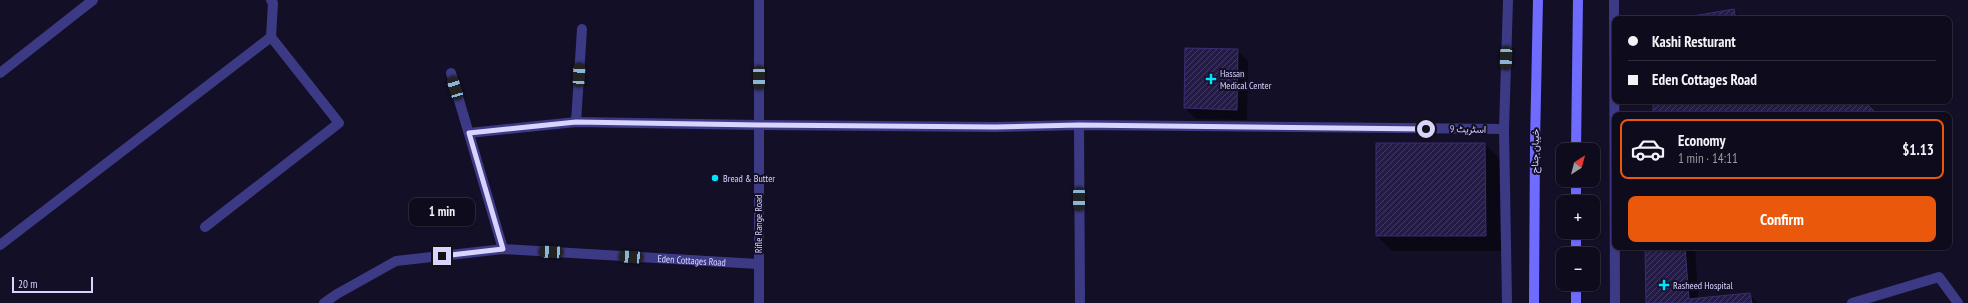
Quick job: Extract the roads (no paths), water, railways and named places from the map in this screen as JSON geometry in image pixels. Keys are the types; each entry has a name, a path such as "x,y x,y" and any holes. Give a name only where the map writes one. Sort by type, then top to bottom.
{"main road":[{"name":"خیبان جناح","path":"1534,303 1538,0"},
{"path":"1576,143 1578,0"},
{"path":"1576,291 1576,303"}],"street":[{"path":"0,73 93,0"},
{"name":"Rifle Range Road","path":"759,0 759,303"},
{"path":"1507,303 1504,129 1508,0"},
{"path":"1614,0 1614,16"},
{"path":"205,226 339,123 271,37 274,1"},
{"path":"576,122 582,29"},
{"path":"0,245 271,37"},
{"path":"451,73 503,249"},
{"name":"اسٹریٹ 9","path":"469,133 576,122 996,127 1079,125 1504,129"},
{"path":"1079,125 1080,303"},
{"name":"Eden Cottages Road","path":"324,303 337,294 396,261 503,249 758,264"},
{"path":"1615,250 1615,303"},
{"path":"1852,303 1939,277 1958,303"}],"place":[{"name":"Hassan Medical Center","path":"1211,79"},
{"name":"Bread & Butter","path":"715,178"},
{"name":"Rasheed Hospital","path":"1664,285"}]}
